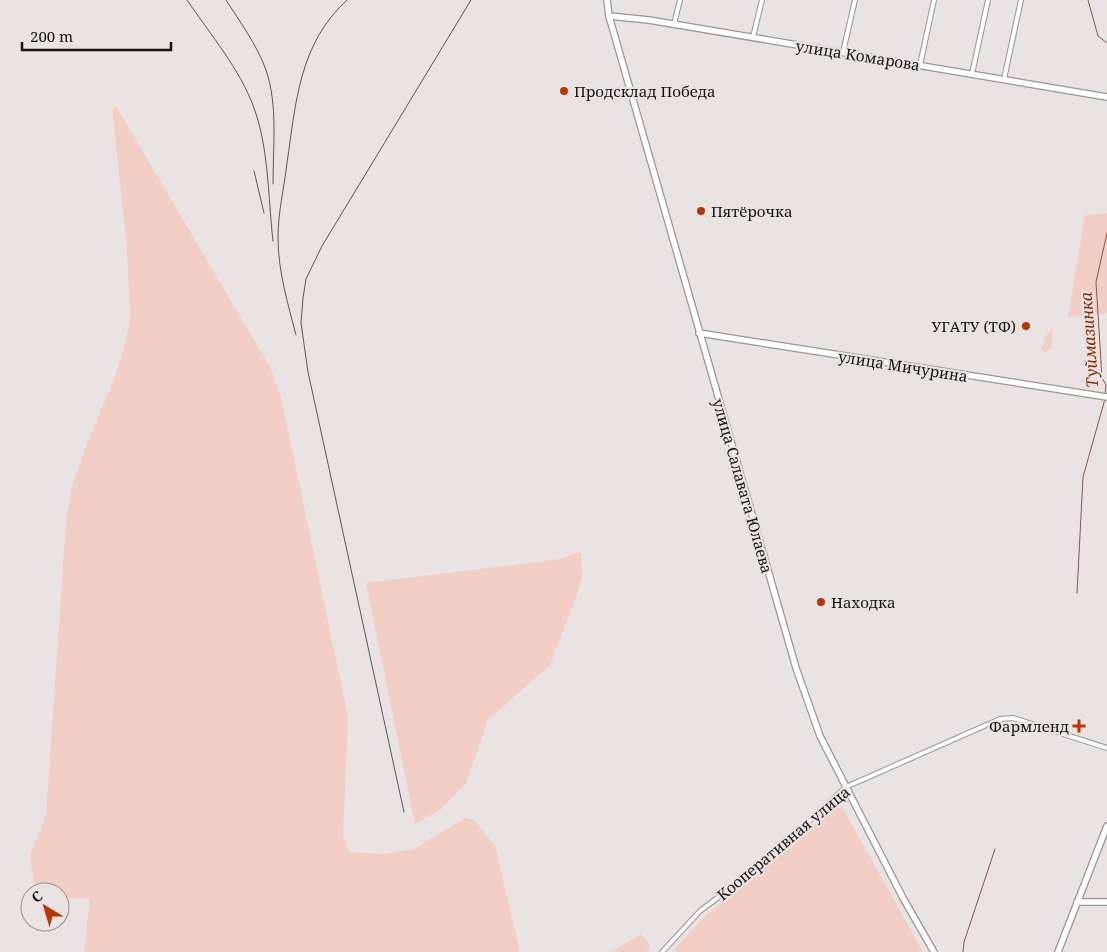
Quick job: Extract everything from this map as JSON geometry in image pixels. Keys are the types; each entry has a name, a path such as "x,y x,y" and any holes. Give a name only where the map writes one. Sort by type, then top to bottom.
{"street":[{"name":"улица Салавата Юлаева","path":"607,0 609,16 796,668 820,736 934,952"},
{"path":"674,24 680,0"},
{"path":"753,38 762,0"},
{"path":"843,52 855,0"},
{"path":"920,65 934,0"},
{"path":"972,74 988,0"},
{"path":"1004,79 1021,0"},
{"name":"улица Комарова","path":"609,16 674,24 1107,97"},
{"name":"улица Мичурина","path":"699,333 1107,397"},
{"name":"Кооперативная улица","path":"662,952 700,911 760,866 846,787 987,723 1014,718 1107,748"},
{"path":"1058,952 1107,826"},
{"path":"1077,902 1107,902"}],"shaded area":[{"path":"116,106 270,367 281,397 348,717 343,837 350,852 384,854 414,849 465,818 474,820 495,846 520,952 84,952 90,898 70,898 70,882 34,882 30,856 46,815 66,522 72,486 86,446 115,377 125,344 130,318 127,248 112,109"},
{"path":"1107,213 1107,313 1068,317 1085,215"},
{"path":"1053,328 1051,349 1045,352 1041,350 1048,332"},
{"path":"581,552 582,577 578,592 550,665 488,720 466,783 441,809 415,824 366,583 560,559"},
{"path":"842,807 923,952 672,952 707,914 757,875 831,809"},
{"path":"641,934 651,947 646,952 611,952"}],"waterway":[{"name":"Туймазинка","path":"1088,0 1098,36 1107,43"},
{"name":"Туймазинка","path":"1105,395 1106,385 1102,378 1096,282 1107,233"},
{"name":"Туймазинка","path":"1077,593 1083,477 1105,399"},
{"name":"Туймазинка","path":"963,952 964,942 995,849"}],"railway":[{"path":"187,0 233,66 254,108 263,140 273,241"},
{"path":"226,0 258,52 270,83 274,126 273,184"},
{"path":"296,335 278,250 280,210 293,118 302,75 309,55 331,17 347,0"},
{"path":"404,812 308,372 301,323 303,298 306,279 322,246 471,0"},
{"path":"254,171 264,213"}],"place":[{"name":"Продсклад Победа","path":"564,91"},
{"name":"Пятёрочка","path":"701,211"},
{"name":"УГАТУ (ТФ)","path":"1026,326"},
{"name":"Находка","path":"821,602"},
{"name":"Фармленд","path":"1079,726"}]}
